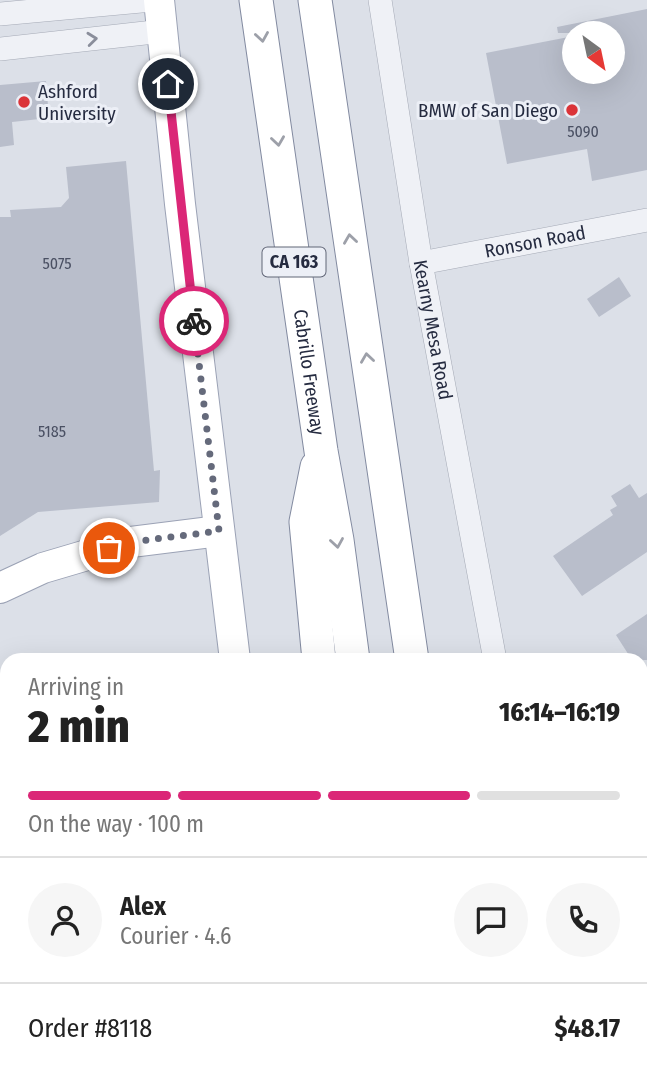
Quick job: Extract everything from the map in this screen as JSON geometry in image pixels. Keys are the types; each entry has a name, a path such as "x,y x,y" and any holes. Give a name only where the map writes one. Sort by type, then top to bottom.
{"highway":[{"name":"Cabrillo Freeway","path":"256,0 352,653"},
{"name":"CA 163","path":"315,0 411,653"},
{"path":"374,409 430,653"},
{"path":"318,653 306,522 321,451"}],"main road":[{"path":"159,0 180,204 234,653"},
{"path":"0,588 43,568 131,542 219,531"}],"street":[{"path":"0,14 152,0"},
{"name":"Kearny Mesa Road","path":"380,0 421,263 494,653"},
{"path":"0,49 163,31"},
{"name":"Ronson Road","path":"421,263 647,220"}],"building":[{"name":"BMW of San Diego","path":"647,9 647,170 592,181 587,149 507,164 486,53 562,38 562,84 625,84 625,21 587,21"},
{"name":"Ashford University","path":"46,81 49,118 12,122 14,145 0,147 0,85"},
{"path":"126,161 154,471 160,470 159,502 38,512 0,536 0,217 11,217 10,210 61,207 69,198 66,167"},
{"path":"619,277 631,296 599,317 587,299"},
{"path":"630,484 639,498 647,493 647,552 582,596 553,556 613,515 610,510 617,506 611,496"},
{"path":"647,614 647,653 628,653 616,635"}],"way so far":[{"path":"109,548 131,542 219,531 194,321"}],"place":[{"name":"Ashford University","path":"24,102"},
{"name":"BMW of San Diego","path":"572,110"}],"route":[{"path":"168,84 194,321"}]}
